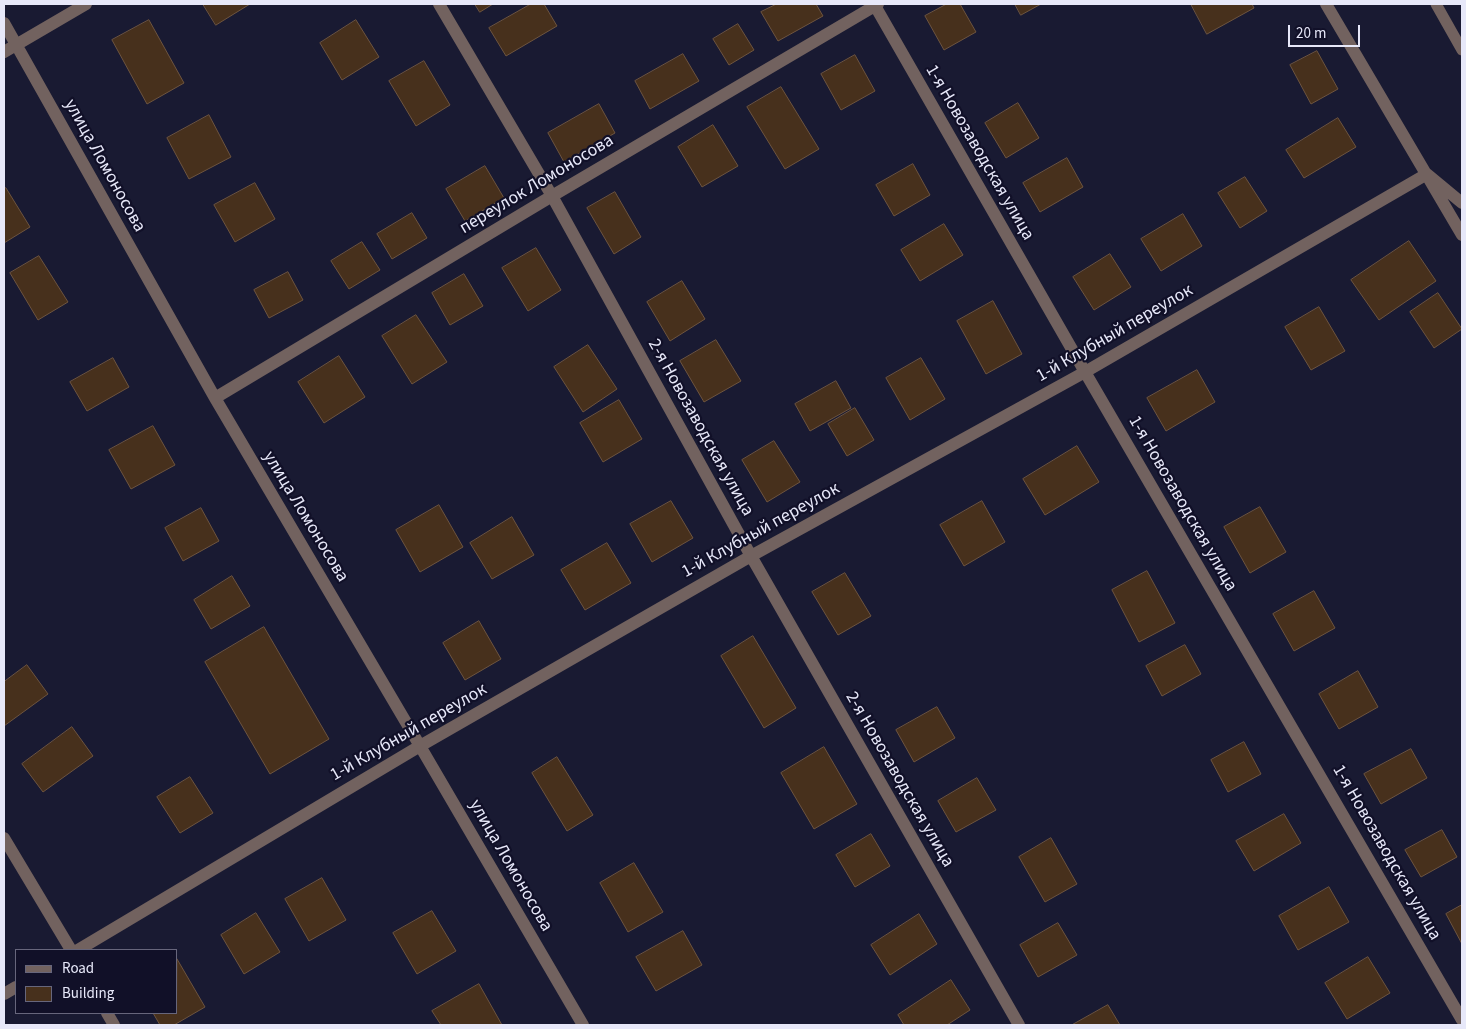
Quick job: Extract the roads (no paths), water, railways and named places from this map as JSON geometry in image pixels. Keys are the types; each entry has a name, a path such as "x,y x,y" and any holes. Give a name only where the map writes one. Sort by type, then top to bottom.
{"street":[{"path":"4,52 86,4"},
{"name":"2-я Новозаводская улица","path":"439,4 552,196 751,556 1019,1025"},
{"name":"переулок Ломоносова","path":"215,398 875,4"},
{"name":"1-я Новозаводская улица","path":"875,4 1085,372 1462,1020"},
{"path":"1326,4 1462,234"},
{"name":"улица Ломоносова","path":"4,23 215,398 582,1025"},
{"path":"1427,174 1462,202"},
{"name":"1-й Клубный переулок","path":"80,949 420,746 751,556 1085,372 1427,174"},
{"path":"4,838 70,949"},
{"path":"4,994 15,988"},
{"path":"107,1014 114,1025"}],"lane":[{"path":"1436,4 1462,50"}]}
